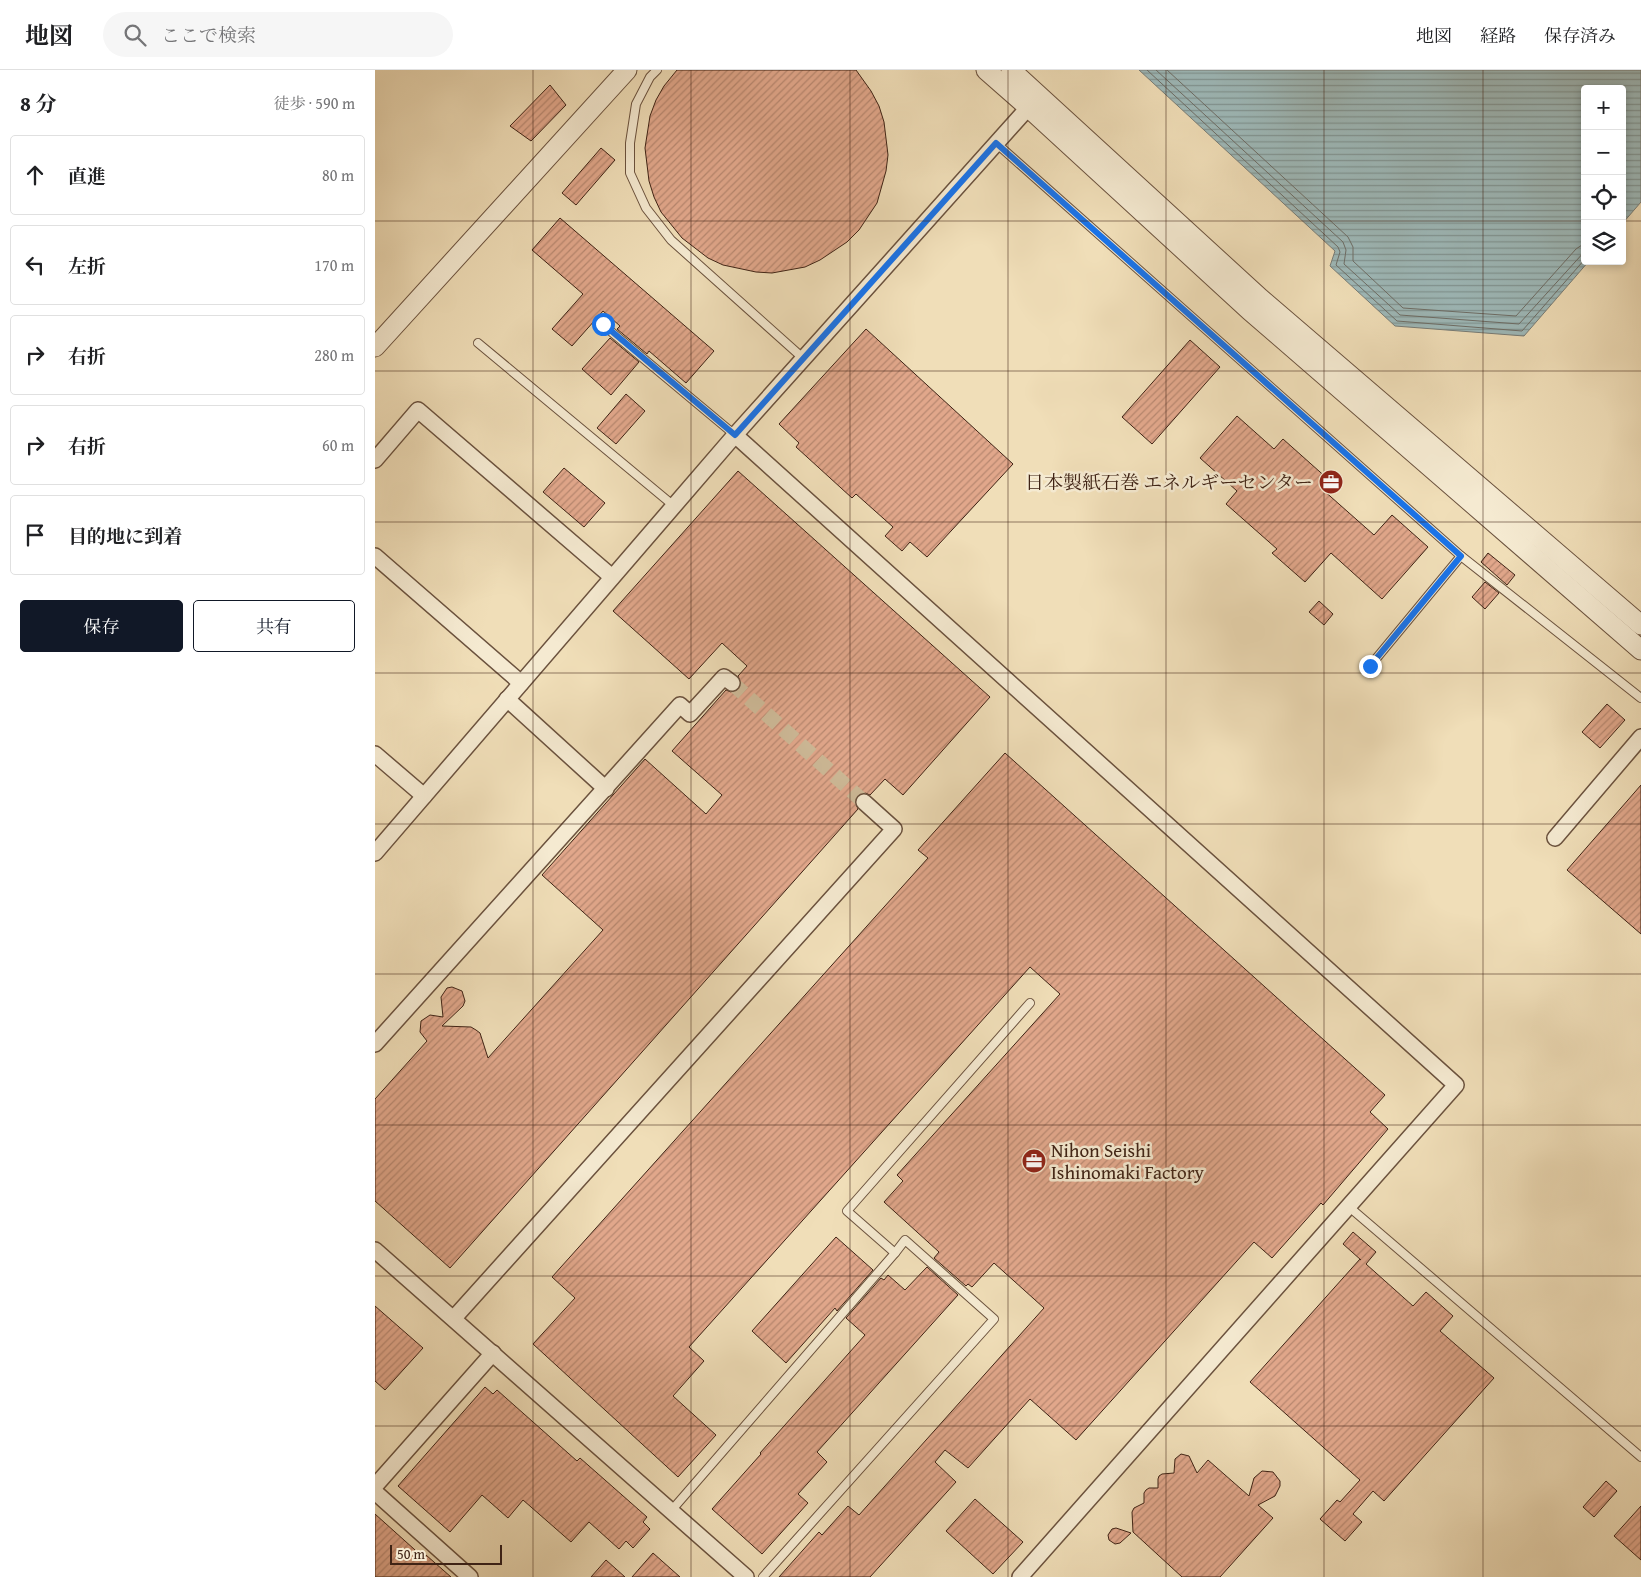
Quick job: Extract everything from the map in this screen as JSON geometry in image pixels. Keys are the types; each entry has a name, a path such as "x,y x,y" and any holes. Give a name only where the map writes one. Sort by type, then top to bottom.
{"street":[{"path":"375,347 627,70"},
{"path":"986,70 1033,101 1641,624"},
{"path":"1011,70 1033,101 1249,310 1641,650"},
{"path":"376,850 735,435 1033,101"},
{"path":"375,460 418,410 612,578"},
{"path":"735,435 1456,1084 1020,1577"},
{"path":"375,556 521,683"},
{"path":"375,1044 681,705 690,714 724,677 732,683"},
{"path":"507,699 605,788"},
{"path":"1555,838 1641,737"},
{"path":"375,754 424,796"},
{"path":"454,1318 894,829 864,802"},
{"path":"375,1250 746,1577"},
{"path":"375,1486 493,1353"},
{"path":"375,1492 470,1577"}],"lane":[{"path":"657,70 650,77 636,104 630,143 630,173 646,208 671,240 803,359"},
{"path":"996,143 1461,556 1641,698"},
{"path":"603,324 735,435"},
{"path":"478,343 674,506"},
{"path":"1370,666 1461,556"},
{"path":"895,1253 847,1211 1030,1003"},
{"path":"1348,1206 1641,1457"},
{"path":"671,1511 905,1240 994,1319 763,1577"}],"water":[{"path":"1139,70 1641,70 1641,202 1626,219 1626,85 1581,85 1581,265 1586,265 1524,336 1395,326 1330,266 1335,251"}],"building":[{"path":"677,70 856,70 879,106 884,122 888,155 886,171 877,203 859,230 847,242 820,260 805,267 772,273 756,272 723,265 708,258 682,238 661,212 654,197 649,181 645,148 650,116 656,100"},
{"path":"550,85 566,105 531,141 510,126"},
{"path":"601,148 615,160 576,205 562,193"},
{"path":"560,218 714,351 686,383 649,351 647,354 617,329 620,326 603,311 572,346 552,329 583,294 532,250"},
{"path":"866,329 1013,464 927,557 910,542 902,551 885,536 893,527 856,494 852,498 796,447 799,443 779,424"},
{"path":"610,338 639,362 611,395 582,369"},
{"path":"1190,340 1220,367 1152,444 1122,417"},
{"path":"626,394 645,411 616,444 597,428"},
{"path":"1237,416 1274,449 1283,439 1329,480 1322,489 1374,535 1392,515 1428,547 1382,599 1331,553 1305,582 1272,553 1277,549 1226,504 1237,491 1200,458"},
{"path":"564,468 605,503 584,527 543,492"},
{"path":"738,471 990,697 903,795 885,779 870,795 865,793 857,795 855,801 858,809 450,1268 375,1201 375,1099 427,1041 420,1032 421,1021 430,1015 443,1017 441,997 447,988 452,987 462,991 465,1001 463,1006 442,1026 471,1027 476,1030 480,1033 488,1058 603,930 542,875 645,759 706,814 722,795 672,751 726,690 731,692 739,689 741,684 738,676 747,666 722,643 689,679 613,611"},
{"path":"1488,553 1515,575 1507,585 1481,562"},
{"path":"1485,582 1499,593 1485,609 1472,597"},
{"path":"1319,601 1333,614 1324,625 1309,612"},
{"path":"1607,704 1625,720 1600,748 1582,732"},
{"path":"1005,753 1385,1095 1370,1112 1388,1129 1323,1205 1321,1203 1272,1258 1254,1242 1076,1440 1030,1399 968,1468 945,1450 935,1462 956,1482 870,1577 779,1577 819,1532 822,1535 848,1506 859,1515 1044,1308 994,1263 972,1287 968,1284 966,1286 934,1258 939,1252 884,1202 903,1181 897,1175 1060,994 1030,967 689,1347 704,1361 673,1396 716,1435 678,1477 533,1344 575,1298 552,1277 928,858 918,850"},
{"path":"1641,785 1641,934 1567,870"},
{"path":"1353,1232 1376,1252 1366,1264 1413,1306 1426,1292 1453,1316 1440,1331 1494,1378 1384,1501 1373,1491 1353,1514 1362,1522 1345,1541 1320,1519 1337,1500 1340,1502 1360,1480 1250,1382 1360,1259 1343,1244"},
{"path":"836,1237 873,1270 837,1311 835,1308 786,1363 752,1331"},
{"path":"927,1267 958,1295 817,1452 827,1462 798,1494 808,1503 762,1554 712,1509 865,1335 846,1318 881,1278 884,1280 888,1275 905,1290"},
{"path":"375,1306 423,1348 385,1390 375,1381"},
{"path":"485,1387 493,1394 497,1390 577,1461 580,1458 647,1517 643,1522 650,1529 633,1548 626,1541 619,1549 589,1522 571,1542 523,1500 508,1518 482,1495 450,1532 398,1486"},
{"path":"1181,1454 1189,1456 1197,1473 1208,1460 1249,1496 1254,1478 1262,1471 1273,1472 1280,1481 1280,1486 1275,1496 1258,1505 1273,1518 1220,1577 1182,1577 1133,1532 1132,1512 1134,1508 1144,1503 1144,1493 1146,1490 1158,1488 1159,1476 1174,1473 1175,1459"},
{"path":"1606,1481 1617,1491 1594,1517 1583,1507"},
{"path":"975,1499 1023,1542 993,1574 946,1531"},
{"path":"1641,1506 1641,1560 1614,1536"},
{"path":"375,1514 424,1558 426,1555 451,1577 375,1577"},
{"path":"1116,1528 1131,1533 1120,1543 1115,1544 1109,1540 1108,1535 1112,1529"},
{"path":"653,1553 680,1577 632,1577"},
{"path":"606,1560 625,1577 591,1577"}],"tunnel":[{"path":"732,683 864,802"}],"place":[{"name":"日本製紙石巻 エネルギーセンター","path":"1331,482"},
{"name":"Nihon Seishi Ishinomaki Factory","path":"1034,1161"}],"route":[{"path":"603,324 735,435 996,143 1461,556 1370,666"}]}
